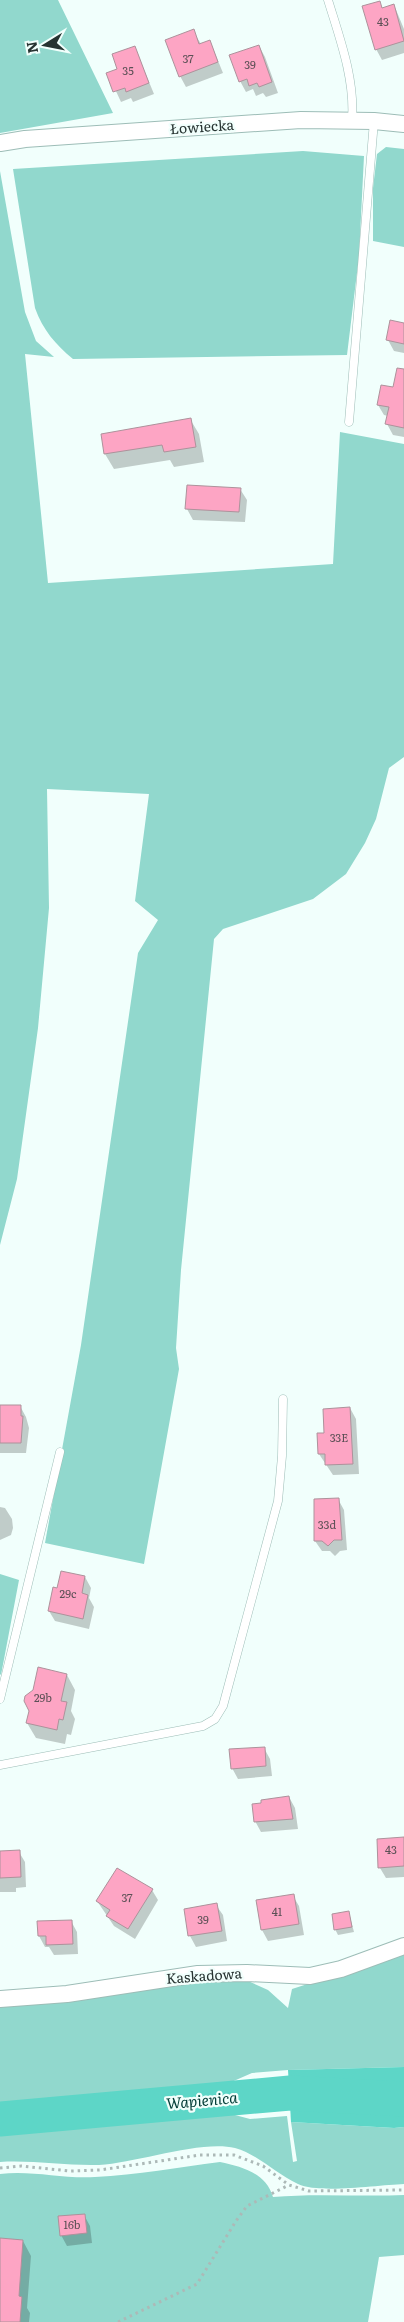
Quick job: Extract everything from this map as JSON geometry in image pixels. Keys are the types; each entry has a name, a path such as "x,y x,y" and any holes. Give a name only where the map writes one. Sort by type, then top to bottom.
{"street":[{"name":"Łowiecka","path":"0,143 25,139 302,120 352,120 404,124"},
{"name":"Kaskadowa","path":"0,1999 66,1994 198,1974 246,1973 310,1976 341,1969 404,1946"}],"lane":[{"path":"328,0 344,49 354,100 352,120"},
{"path":"349,422 374,121"},
{"path":"0,1764 203,1726 215,1719 223,1706 278,1501 282,1456 283,1399"},
{"path":"0,1700 60,1452"}],"path":[{"path":"0,2168 21,2166 70,2171 100,2170 200,2155 234,2155 263,2166 289,2185 309,2191 404,2190"},
{"path":"118,2322 197,2284 236,2221 248,2206 289,2185"}],"shaded area":[{"path":"0,0 58,0 113,113 0,133"},
{"path":"386,147 404,149 404,247 373,241 373,188 377,154"},
{"path":"303,151 364,156 359,256 347,355 73,359 50,336 35,308 13,169"},
{"path":"0,171 25,312 36,341 54,357 25,354 48,583 333,564 340,432 404,444 404,757 389,768 376,819 365,843 346,874 313,899 223,929 214,939 181,1270 176,1348 179,1369 144,1564 45,1543 81,1345 138,953 158,920 135,901 149,794 47,789 49,908 38,1028 17,1179 0,1245"},
{"path":"0,1574 19,1580 1,1675 0,1674"},
{"path":"404,1953 404,2067 288,2070 252,2073 213,2090 0,2111 0,2003 176,1982 248,1981 268,1990 288,2008 292,1989"},
{"path":"404,2067 404,2127 291,2122 288,2070"},
{"path":"216,2110 250,2119 287,2116 293,2162 297,2161 291,2122 404,2127 404,2184 334,2189 308,2187 290,2180 244,2151 221,2146 187,2149 99,2165 0,2162 0,2129"},
{"path":"220,2162 253,2172 265,2182 273,2197 305,2195 404,2195 404,2255 379,2257 368,2322 0,2322 0,2174 23,2173 95,2177 142,2173"}],"building":[{"path":"380,1 382,8 394,4 404,41 375,50 362,6"},
{"path":"194,29 199,44 210,40 218,62 179,77 165,40"},
{"path":"259,45 272,82 259,87 257,83 249,86 247,79 239,82 229,55"},
{"path":"135,46 149,83 126,92 125,88 113,92 106,73 117,69 112,54"},
{"path":"390,320 404,323 404,344 386,340"},
{"path":"397,368 404,369 404,428 385,424 389,407 377,405 381,385 393,387"},
{"path":"191,418 196,447 164,452 162,445 104,454 101,434"},
{"path":"187,485 241,488 239,512 185,509"},
{"path":"0,1405 21,1405 21,1416 23,1416 21,1443 0,1443"},
{"path":"350,1407 353,1464 325,1465 325,1454 318,1454 317,1433 324,1433 323,1409"},
{"path":"339,1498 342,1540 334,1540 328,1546 322,1541 314,1541 314,1499"},
{"path":"61,1571 85,1576 82,1593 88,1595 83,1619 48,1611 53,1587 57,1588"},
{"path":"38,1667 67,1674 61,1701 67,1702 63,1720 59,1719 57,1730 26,1723 29,1711 24,1701 25,1696 33,1690"},
{"path":"265,1747 266,1766 231,1769 229,1749"},
{"path":"289,1796 293,1819 254,1822 252,1804 261,1803 261,1800"},
{"path":"404,1837 404,1866 378,1868 377,1839"},
{"path":"20,1850 21,1877 0,1878 0,1851"},
{"path":"117,1868 153,1889 128,1929 106,1916 110,1910 96,1901"},
{"path":"294,1894 299,1924 261,1930 256,1900"},
{"path":"217,1903 222,1931 188,1936 184,1909"},
{"path":"349,1911 352,1927 334,1930 332,1914"},
{"path":"72,1920 73,1944 46,1945 46,1936 38,1936 37,1921"},
{"path":"85,2214 87,2233 60,2236 58,2216"},
{"path":"0,2238 23,2240 19,2296 22,2297 20,2322 0,2322"}],"waterway":[{"name":"Wapienica","path":"0,2119 290,2093 404,2099"}]}
